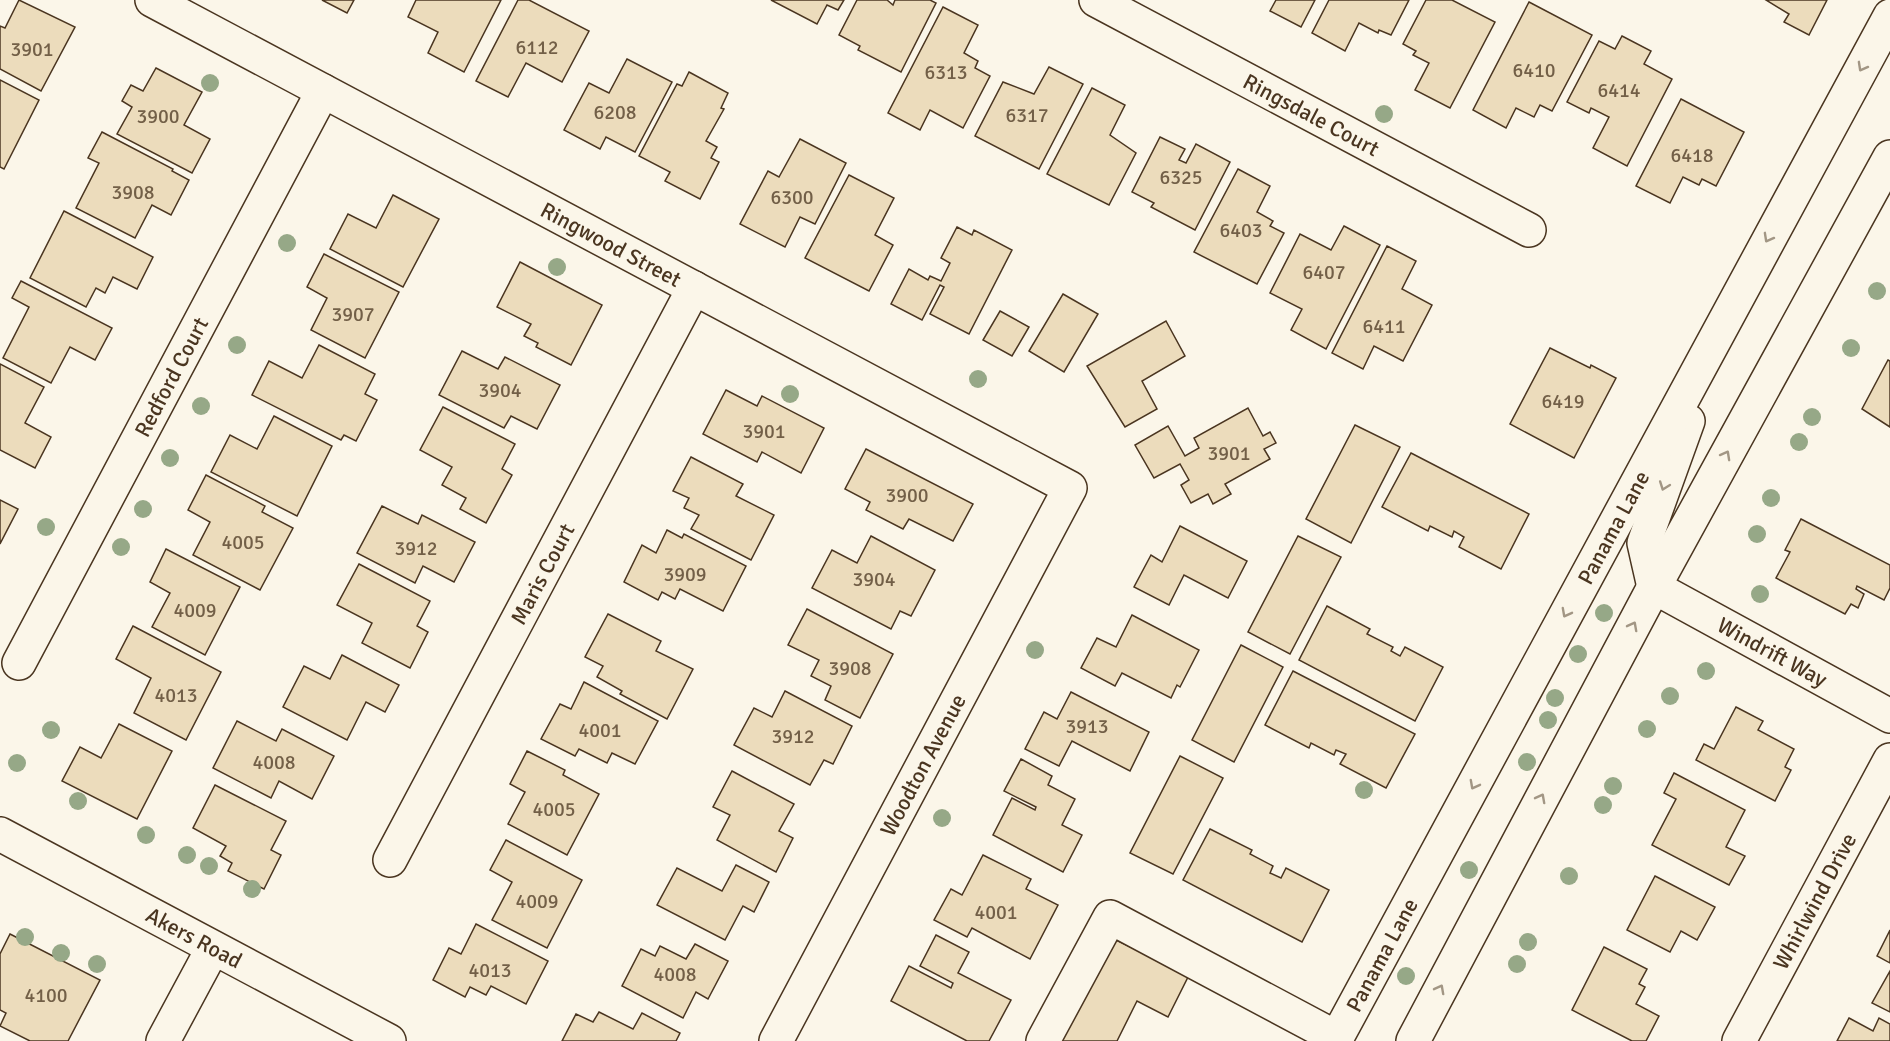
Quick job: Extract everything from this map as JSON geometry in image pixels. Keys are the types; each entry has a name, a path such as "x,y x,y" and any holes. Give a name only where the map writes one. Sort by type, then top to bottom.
{"street":[{"name":"Ringwood Street","path":"152,0 1070,488"},
{"name":"Ringsdale Court","path":"1096,0 1529,230"},
{"name":"Panama Lane","path":"1336,1039 1727,313 1890,16"},
{"name":"Redford Court","path":"19,663 323,91"},
{"path":"1413,1041 1654,587 1890,157"},
{"name":"Maris Court","path":"390,860 694,288"},
{"path":"1654,587 1644,543 1727,313"},
{"name":"Woodton Avenue","path":"776,1041 1070,488"},
{"name":"Windrift Way","path":"1654,587 1890,716"},
{"name":"Whirlwind Drive","path":"1739,1041 1890,760"},
{"name":"Akers Road","path":"0,834 388,1041"},
{"path":"1043,1041 1110,917 1336,1039"},
{"path":"163,1041 213,948"}],"building":[{"path":"19,0 75,27 41,91 0,69 0,26 5,28"},
{"path":"322,0 354,0 347,13"},
{"path":"416,0 501,0 464,72 428,53 438,32 408,17"},
{"path":"518,0 529,0 589,31 562,82 526,63 508,97 476,81"},
{"path":"771,0 844,0 838,10 827,5 817,24"},
{"path":"857,0 887,0 893,5 895,0 930,0 936,3 901,72 858,50 860,46 839,35"},
{"path":"1276,0 1315,0 1301,27 1270,11"},
{"path":"1329,0 1409,0 1391,35 1379,30 1378,33 1359,23 1345,51 1312,33"},
{"path":"1426,0 1452,0 1495,22 1450,108 1415,90 1429,63 1413,55 1416,51 1403,44"},
{"path":"1766,0 1827,0 1809,35 1784,22 1789,14"},
{"path":"1529,2 1592,35 1552,111 1540,105 1534,117 1516,108 1506,128 1473,110"},
{"path":"943,7 978,25 964,53 978,61 975,68 990,76 963,128 930,110 920,130 888,113"},
{"path":"1622,36 1651,51 1644,64 1672,79 1627,166 1593,148 1609,117 1591,108 1589,113 1567,102 1599,41 1615,49"},
{"path":"627,59 672,82 635,152 606,137 600,149 564,130 589,83 609,93"},
{"path":"1049,67 1083,84 1039,169 975,136 1003,82 1034,94"},
{"path":"156,68 202,92 184,125 210,139 192,173 117,134 132,107 122,101 131,85 143,91"},
{"path":"689,72 728,93 721,108 724,109 706,141 717,147 711,158 719,162 700,199 665,181 670,172 639,156 677,84 682,86"},
{"path":"0,80 39,100 4,169 0,167"},
{"path":"1092,88 1125,105 1110,135 1136,153 1109,205 1047,174"},
{"path":"1681,99 1744,132 1716,186 1702,179 1699,185 1683,177 1670,203 1636,186"},
{"path":"102,132 173,169 172,171 189,180 171,215 152,205 135,238 76,208 99,163 88,158"},
{"path":"1160,137 1185,149 1179,160 1186,163 1196,144 1230,162 1195,230 1151,207 1154,203 1132,192"},
{"path":"800,139 846,163 815,224 800,217 785,247 740,224 768,171 779,177"},
{"path":"1238,169 1270,186 1257,212 1273,221 1270,226 1284,233 1257,284 1194,252"},
{"path":"849,175 894,198 875,235 893,245 869,291 805,258"},
{"path":"393,195 439,219 403,287 330,249 348,214 376,228"},
{"path":"64,211 153,257 137,289 113,277 105,293 96,288 86,307 30,278"},
{"path":"1344,226 1380,245 1326,349 1291,330 1302,309 1270,293 1300,234 1331,250"},
{"path":"957,227 972,235 974,230 1012,250 969,334 930,314 944,287 940,285 922,320 891,304 909,269 928,280 930,276 941,281 950,263 941,258"},
{"path":"1387,246 1416,261 1402,289 1432,305 1403,361 1374,346 1363,369 1332,353"},
{"path":"324,254 399,292 365,358 311,330 327,298 307,287"},
{"path":"520,262 602,305 571,365 536,347 538,343 524,336 531,324 497,307"},
{"path":"21,281 112,328 95,360 70,347 51,383 3,358 29,307 12,298"},
{"path":"1063,294 1098,314 1064,372 1029,351"},
{"path":"1000,311 1029,327 1012,356 983,340"},
{"path":"1166,321 1185,356 1142,381 1157,409 1125,427 1087,366"},
{"path":"319,345 375,374 365,394 377,400 356,441 344,435 341,440 252,395 269,361 302,378"},
{"path":"1550,348 1616,378 1574,458 1510,424"},
{"path":"462,351 498,369 505,357 560,385 537,429 511,416 504,428 439,395"},
{"path":"1888,360 1890,361 1890,427 1862,409"},
{"path":"0,364 44,387 25,423 51,437 35,468 0,450"},
{"path":"726,390 757,406 762,396 824,428 801,473 762,452 757,462 703,434"},
{"path":"443,407 515,444 502,469 512,475 486,523 460,509 466,498 442,485 452,467 420,450"},
{"path":"1248,408 1263,436 1270,432 1276,443 1264,449 1270,459 1225,484 1231,494 1213,504 1208,494 1191,503 1181,485 1189,480 1180,464 1154,478 1135,445 1168,426 1185,456 1199,448 1194,438"},
{"path":"274,416 332,446 297,516 211,472 230,435 257,449"},
{"path":"1355,425 1400,447 1351,543 1306,519"},
{"path":"866,449 973,504 953,541 909,519 903,529 866,510 870,502 845,489"},
{"path":"1411,453 1529,514 1501,569 1459,547 1464,537 1454,531 1452,537 1430,526 1428,531 1382,507"},
{"path":"691,457 743,484 736,496 774,515 751,560 691,529 699,515 684,508 689,498 673,491"},
{"path":"206,475 265,506 262,512 293,528 260,590 193,555 210,522 188,510"},
{"path":"0,500 18,509 0,544"},
{"path":"382,506 418,524 422,515 475,542 454,582 423,566 415,583 357,553"},
{"path":"1801,519 1890,565 1890,588 1884,600 1857,586 1856,589 1864,594 1858,608 1851,604 1845,614 1776,578 1790,552 1785,550"},
{"path":"1180,526 1247,561 1228,598 1184,575 1169,605 1134,587 1151,555 1162,562"},
{"path":"667,530 682,538 684,534 746,566 723,611 680,589 675,599 662,592 658,600 624,582 642,545 656,553"},
{"path":"871,536 935,570 911,616 900,611 891,629 812,588 832,550 857,563"},
{"path":"1298,536 1341,557 1290,654 1248,632"},
{"path":"166,549 240,587 205,655 152,627 170,593 150,582"},
{"path":"359,564 430,601 417,626 428,632 410,668 362,643 372,623 337,605"},
{"path":"1327,606 1370,629 1367,634 1393,647 1391,651 1400,656 1405,647 1443,667 1415,721 1299,660"},
{"path":"807,609 893,654 860,718 825,700 831,686 811,676 819,660 788,645"},
{"path":"608,614 661,641 656,651 693,669 667,719 620,694 622,691 597,677 603,666 585,657"},
{"path":"1132,615 1199,650 1180,687 1177,685 1171,698 1122,673 1115,686 1081,668 1097,638 1116,647"},
{"path":"133,626 221,672 186,740 134,713 151,678 116,659"},
{"path":"1241,645 1283,667 1234,762 1192,740"},
{"path":"342,655 399,685 385,712 366,702 347,740 283,707 304,666 330,679"},
{"path":"1293,671 1415,734 1386,788 1340,764 1346,754 1336,750 1334,755 1311,743 1309,748 1265,725"},
{"path":"584,682 658,721 635,764 612,753 607,763 579,749 575,756 541,739 560,704 571,709"},
{"path":"785,691 852,726 833,764 824,760 810,785 734,745 754,708 772,717"},
{"path":"1071,692 1149,732 1130,771 1072,741 1059,766 1025,749 1044,712 1057,719"},
{"path":"1736,707 1763,721 1758,730 1794,749 1785,767 1791,770 1775,801 1696,760 1704,744 1714,749"},
{"path":"237,721 276,741 282,729 334,756 312,799 279,781 271,798 213,768"},
{"path":"119,724 172,751 137,819 62,781 80,747 101,758"},
{"path":"527,751 565,770 563,775 599,794 567,855 508,824 525,792 510,784"},
{"path":"1180,756 1223,778 1173,874 1130,853"},
{"path":"1021,759 1052,776 1048,785 1075,799 1062,825 1082,835 1063,872 993,835 1012,798 1035,810 1036,807 1004,791"},
{"path":"732,771 794,804 779,831 793,838 776,872 717,840 730,815 713,807"},
{"path":"1674,773 1745,810 1726,847 1745,856 1729,885 1652,845 1676,799 1664,793"},
{"path":"215,785 286,821 271,850 281,855 264,889 228,871 232,863 220,856 226,846 193,828"},
{"path":"1210,829 1252,850 1250,854 1273,866 1270,873 1281,878 1286,868 1329,890 1302,942 1183,880"},
{"path":"506,840 582,880 547,948 492,920 512,882 490,870"},
{"path":"983,855 1031,879 1026,889 1058,905 1030,959 972,928 967,937 934,920 951,889 962,895"},
{"path":"736,865 769,882 754,912 743,906 725,940 657,905 677,868 722,891"},
{"path":"1655,876 1715,907 1697,940 1681,931 1670,952 1627,930"},
{"path":"476,924 548,961 526,1004 491,986 486,995 470,987 465,997 433,980 449,948 461,954"},
{"path":"1890,930 1890,963 1877,956"},
{"path":"10,934 100,980 68,1041 30,1041 0,1026 6,1013 0,1010 0,954"},
{"path":"936,935 969,952 958,973 1011,1000 989,1041 967,1041 891,1001 909,966 951,988 953,983 920,966"},
{"path":"1114,939 1189,975 1168,1017 1137,1001 1117,1041 1061,1041"},
{"path":"695,944 728,961 708,999 696,992 683,1018 622,986 641,949 655,956 660,946 686,959"},
{"path":"1604,947 1647,969 1639,984 1645,987 1636,1004 1659,1016 1646,1041 1632,1041 1572,1010"},
{"path":"1890,971 1890,1012 1872,1003"},
{"path":"599,1012 633,1029 642,1013 680,1033 676,1041 562,1041 576,1014 593,1022"},
{"path":"1849,1018 1873,1031 1879,1018 1890,1024 1890,1041 1837,1041"}]}
